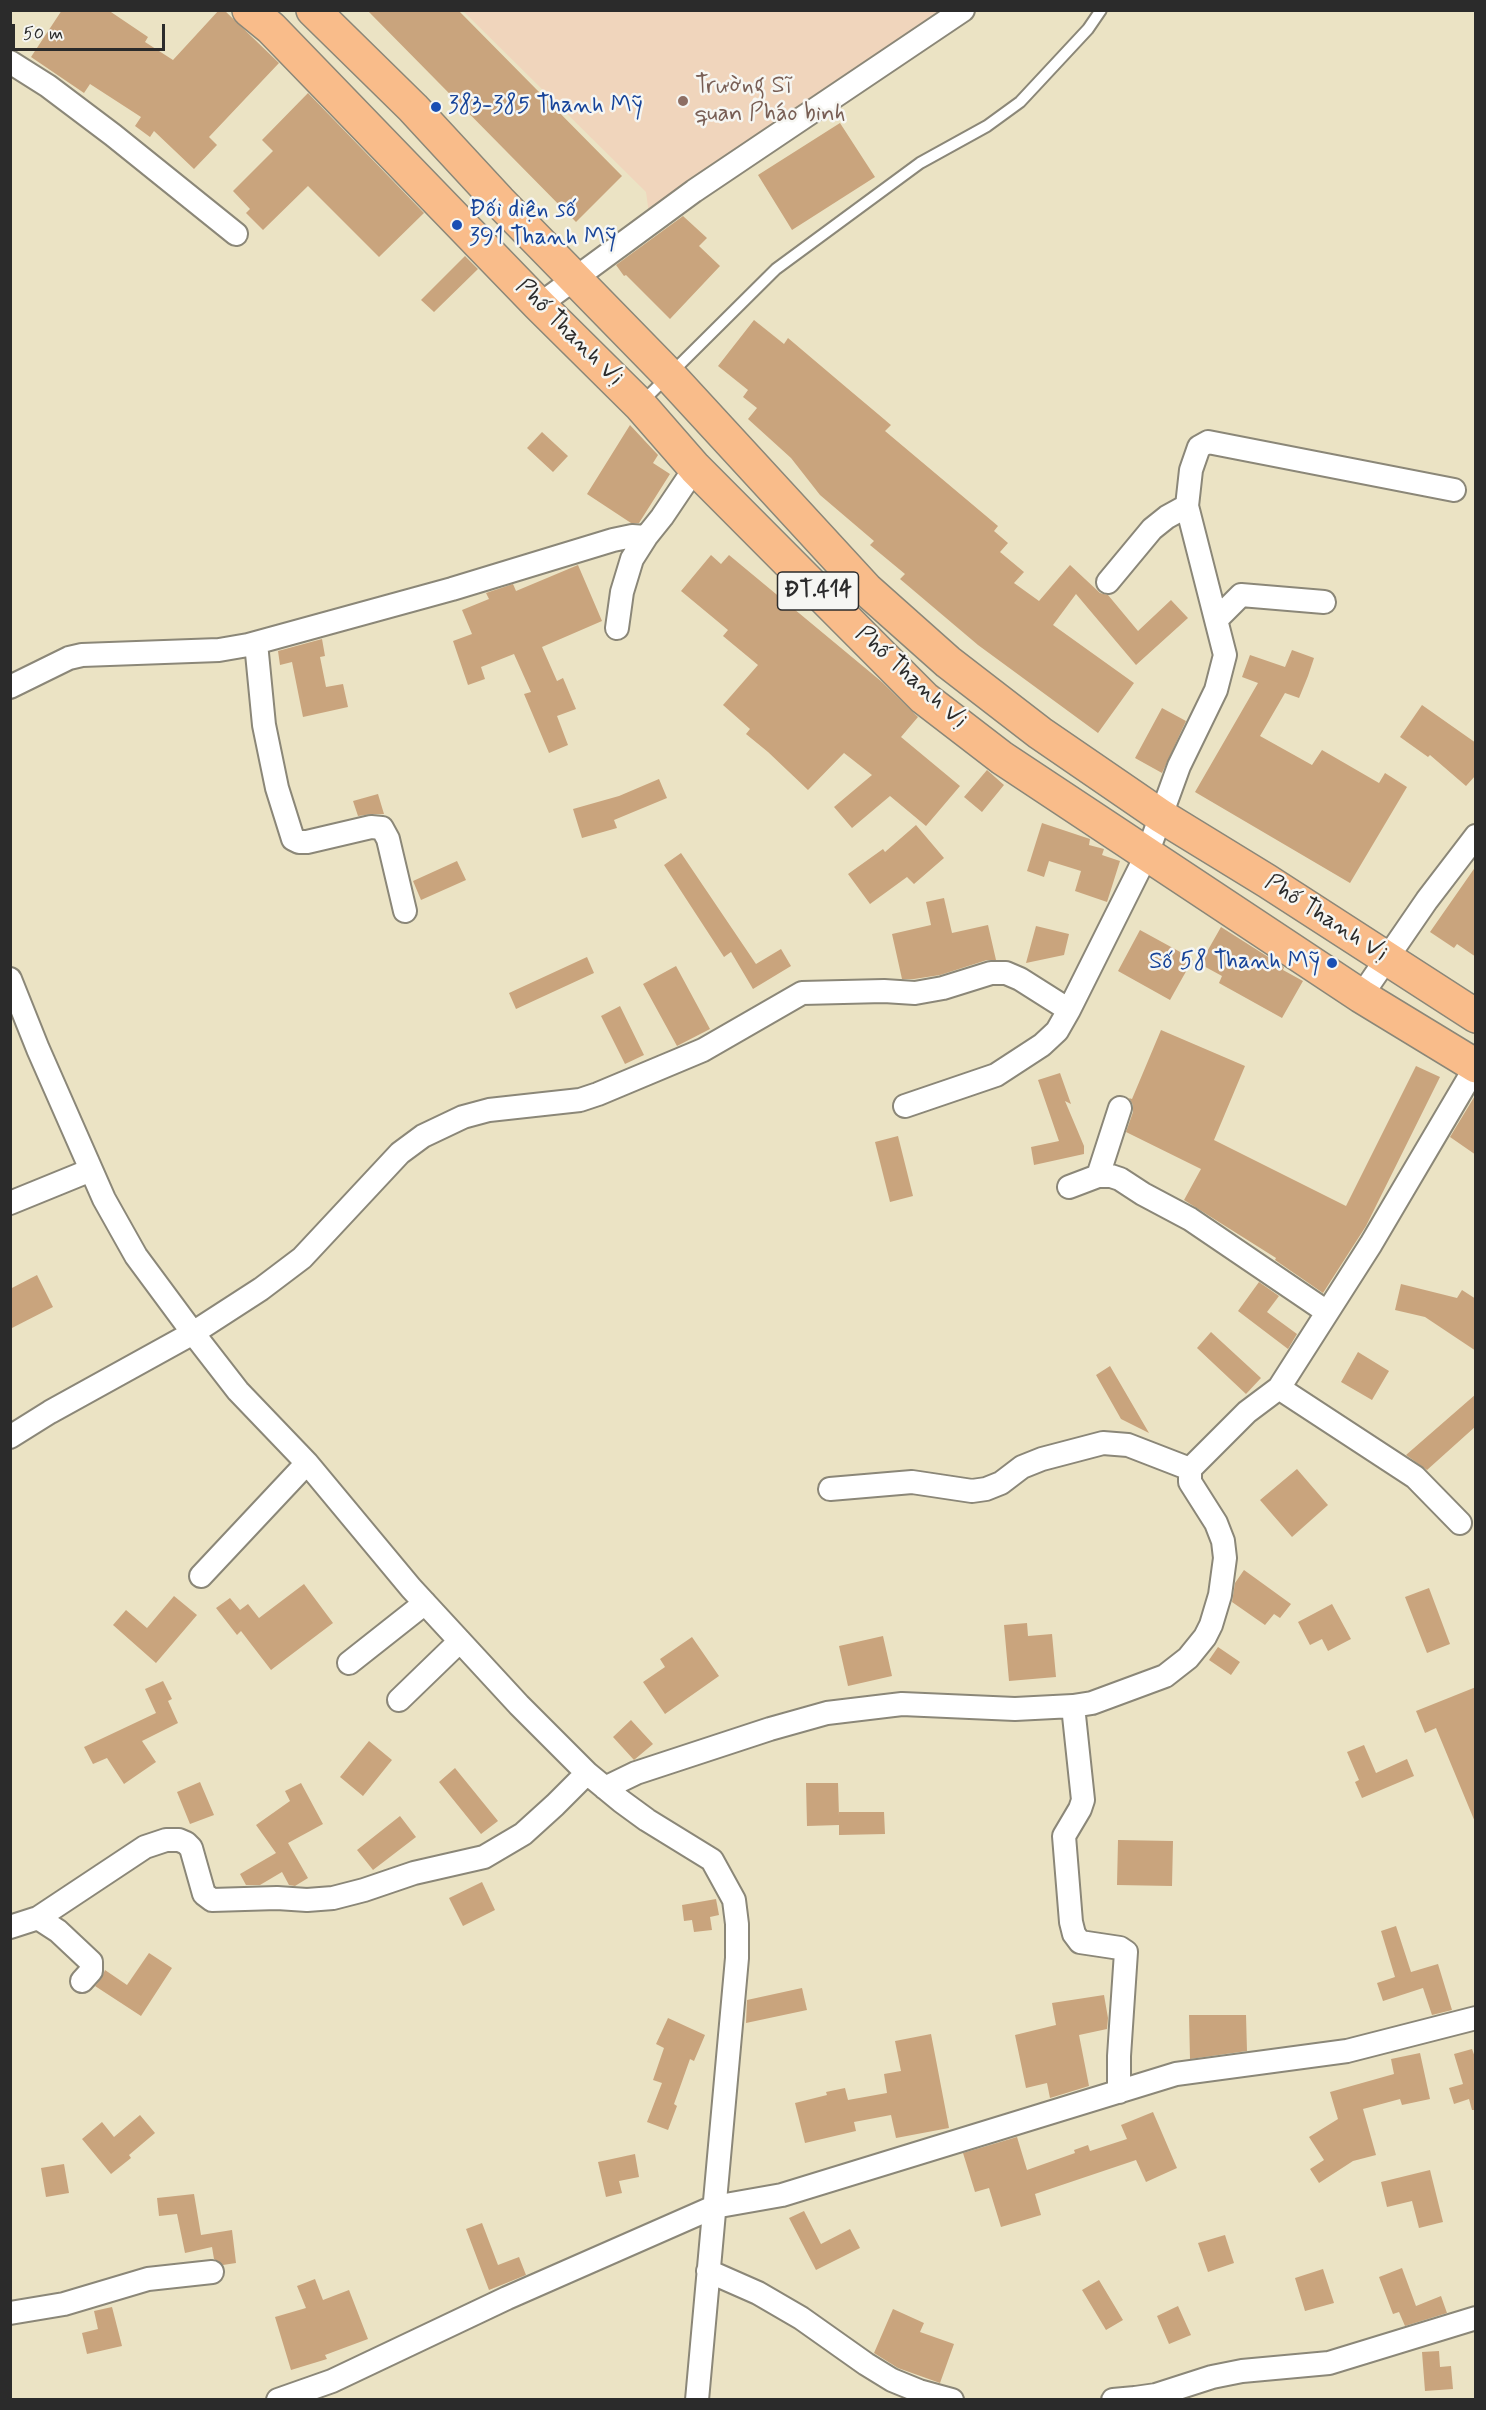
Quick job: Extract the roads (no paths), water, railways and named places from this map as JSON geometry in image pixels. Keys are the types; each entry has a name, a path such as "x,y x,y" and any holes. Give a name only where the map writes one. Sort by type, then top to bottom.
{"main road":[{"name":"Phố Thanh Vị","path":"249,10 271,28 539,305 640,405 695,468 924,698 1002,758 1361,996 1476,1066"},
{"name":"Phố Thanh Vị","path":"313,10 413,108 574,279 669,375 867,589 948,662 1040,733 1161,816 1267,881 1476,1016"}],"street":[{"path":"539,305 694,191 963,10"},
{"path":"10,62 48,86 113,135 236,234"},
{"path":"905,1106 996,1075 1042,1045 1057,1031 1148,854 1179,766 1216,690 1225,655 1187,506 1191,470 1199,447 1208,442 1454,490"},
{"path":"617,628 622,592 632,560 695,468"},
{"path":"1108,582 1152,529 1187,506"},
{"path":"10,687 69,658 82,655 219,650 256,643 452,589 613,540 632,536 646,537"},
{"path":"1217,619 1241,595 1324,602"},
{"path":"256,643 264,725 277,788 293,838 307,843 371,826 382,828 388,839 405,911"},
{"path":"1361,996 1427,900 1476,837"},
{"path":"10,1437 50,1412 193,1334 261,1289 302,1258 326,1235 380,1172 400,1153 423,1136 463,1118 489,1110 580,1100 598,1094 703,1050 802,993 884,991 915,993 943,988 991,973 1006,973 1020,979 1069,1010"},
{"path":"10,978 38,1049 104,1199 136,1256 193,1334 238,1391 307,1463 425,1603 519,1705 605,1788 647,1820 712,1860 734,1900 737,1958 697,2400"},
{"path":"605,1788 636,1773 770,1729 827,1713 902,1704 1015,1709 1074,1706 1092,1703 1166,1676 1181,1665 1195,1651 1211,1624 1224,1577 1223,1541 1216,1523 1190,1482 1190,1469 1247,1412 1279,1388 1371,1244 1476,1066"},
{"path":"1098,1176 1120,1108"},
{"path":"10,1203 91,1170"},
{"path":"1069,1187 1098,1176 1120,1179 1190,1219 1327,1312"},
{"path":"1279,1388 1415,1477 1461,1523"},
{"path":"830,1489 912,1482 972,1491 986,1489 1001,1483 1022,1467 1041,1459 1103,1443 1128,1445 1190,1469"},
{"path":"201,1576 307,1463"},
{"path":"349,1663 425,1603"},
{"path":"399,1700 460,1641"},
{"path":"1074,1706 1083,1800 1064,1836 1071,1922 1074,1934 1080,1942 1120,1948 1126,1952 1119,2092"},
{"path":"10,1927 38,1918 145,1847 166,1840 179,1840 191,1848 204,1894 212,1900 278,1898 307,1900 333,1898 353,1893 414,1873 484,1857 522,1834 587,1773"},
{"path":"38,1918 58,1931 91,1962 91,1971 82,1981"},
{"path":"279,2400 332,2380 507,2298 714,2207 782,2195 1176,2074 1347,2051 1476,2019"},
{"path":"708,2271 758,2293 793,2313 892,2380 919,2391 952,2400"},
{"path":"10,2313 64,2304 148,2279 212,2272"},
{"path":"1127,2399 1156,2395 1212,2377 1242,2371 1329,2363 1476,2318"}],"lane":[{"path":"640,405 776,269 920,163 987,126 1020,102 1088,29 1101,10"}],"place":[{"name":"Trường Sĩ quan Pháo binh","path":"683,101"},
{"name":"383-385 Thanh Mỹ","path":"436,107"},
{"name":"Đối diện số 391 Thanh Mỹ","path":"457,225"},
{"name":"Số 58 Thanh Mỹ","path":"1332,963"}]}
